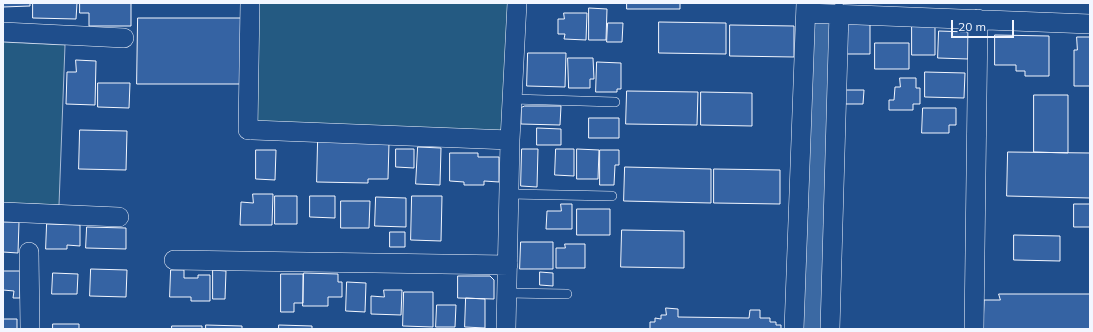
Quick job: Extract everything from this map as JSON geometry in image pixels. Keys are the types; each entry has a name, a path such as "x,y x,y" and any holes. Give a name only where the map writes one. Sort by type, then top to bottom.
{"street":[{"path":"250,3 250,130 510,140"},
{"path":"506,329 510,140 516,3"},
{"path":"794,329 806,8 839,13 1090,24"},
{"path":"830,329 839,13"},
{"path":"974,329 978,19"},
{"path":"3,32 124,38"},
{"path":"3,212 119,217"},
{"path":"29,252 30,329"},
{"path":"174,260 508,265"}],"lane":[{"path":"512,99 615,102"},
{"path":"509,194 612,196"},
{"path":"507,293 567,294"}],"shaded area":[{"path":"257,3 510,3 506,133 253,124"},
{"path":"810,3 831,3 825,329 799,329"},
{"path":"3,42 65,45 59,205 3,203"}],"building":[{"path":"3,3 30,3 30,6 3,7"},
{"path":"33,3 77,3 76,19 33,18"},
{"path":"80,3 131,3 131,26 89,26 89,13 80,13"},
{"path":"627,3 680,3 680,9 627,9"},
{"path":"589,8 607,9 606,40 589,40"},
{"path":"564,13 587,13 586,40 564,39 565,34 558,34 558,19 564,19"},
{"path":"138,18 244,18 243,84 137,84"},
{"path":"659,22 726,23 726,54 659,53"},
{"path":"608,23 623,23 622,42 607,42"},
{"path":"844,23 870,24 870,54 843,54"},
{"path":"730,25 794,26 794,57 730,56"},
{"path":"912,26 935,26 935,55 912,55"},
{"path":"939,31 968,32 968,59 938,58"},
{"path":"995,35 1049,36 1049,76 1025,76 1025,71 1016,71 1016,65 995,65"},
{"path":"1077,37 1090,37 1090,86 1074,86 1074,50 1077,50"},
{"path":"875,43 909,43 909,69 875,69"},
{"path":"528,53 566,53 565,87 527,86"},
{"path":"568,58 593,58 594,79 590,79 590,88 569,88"},
{"path":"76,60 96,61 95,105 66,104 67,72 76,72"},
{"path":"597,62 621,63 621,89 617,89 617,92 596,92"},
{"path":"925,72 965,73 964,98 925,97"},
{"path":"900,78 916,78 916,88 920,88 920,104 913,104 913,110 889,110 889,100 894,100 895,87 900,87"},
{"path":"98,83 130,83 129,108 98,107"},
{"path":"843,90 864,90 863,104 843,104"},
{"path":"627,91 698,92 697,125 626,124"},
{"path":"701,92 752,93 752,126 701,125"},
{"path":"1034,95 1068,95 1068,153 1034,152"},
{"path":"525,106 561,106 560,125 521,124 521,108"},
{"path":"923,108 956,108 956,125 949,125 949,133 922,133"},
{"path":"589,118 619,118 619,138 589,138"},
{"path":"537,128 561,129 561,145 537,145"},
{"path":"80,130 127,131 126,170 79,169"},
{"path":"318,141 389,143 388,179 368,179 368,183 317,182"},
{"path":"418,147 441,148 440,185 416,184"},
{"path":"396,149 414,149 414,168 396,167"},
{"path":"522,149 538,149 537,187 521,186"},
{"path":"556,149 574,149 574,176 555,175"},
{"path":"577,149 599,150 598,179 577,179"},
{"path":"256,150 276,150 275,180 256,179"},
{"path":"600,150 619,150 619,165 615,165 614,185 600,185"},
{"path":"1008,152 1090,153 1090,198 1007,196"},
{"path":"450,153 478,153 478,157 499,157 499,182 484,181 484,185 464,185 464,182 450,181"},
{"path":"625,167 711,169 711,203 624,201"},
{"path":"714,169 780,170 780,204 714,203"},
{"path":"253,194 273,194 272,225 240,225 241,202 253,203"},
{"path":"275,196 297,196 297,224 275,224"},
{"path":"310,196 335,196 335,218 310,217"},
{"path":"412,196 442,196 441,241 411,240"},
{"path":"376,197 406,198 406,227 375,226"},
{"path":"341,201 370,201 369,228 341,228"},
{"path":"561,204 572,204 572,229 546,229 547,211 561,211"},
{"path":"1074,204 1090,204 1090,227 1074,227"},
{"path":"577,209 610,209 610,235 577,235"},
{"path":"3,222 19,222 18,253 3,252"},
{"path":"47,224 80,225 80,246 67,245 67,249 46,249"},
{"path":"87,227 126,228 126,249 86,248"},
{"path":"622,230 684,231 684,268 621,267"},
{"path":"390,232 405,232 405,247 390,247"},
{"path":"1014,235 1060,236 1060,261 1014,260"},
{"path":"521,242 553,242 553,269 520,269"},
{"path":"565,244 585,244 585,268 556,268 556,248 565,248"},
{"path":"91,269 127,270 126,297 90,296"},
{"path":"171,270 184,270 184,278 198,278 198,275 210,275 210,301 191,301 191,297 170,297"},
{"path":"213,270 226,271 225,299 213,299"},
{"path":"3,271 20,271 20,298 13,298 14,291 3,290"},
{"path":"540,272 553,273 553,286 540,285"},
{"path":"53,273 78,274 77,294 52,294"},
{"path":"304,273 338,274 338,282 342,282 342,297 328,297 328,306 303,306"},
{"path":"281,274 303,274 303,303 294,303 294,312 281,312"},
{"path":"458,276 490,276 494,280 494,299 458,298"},
{"path":"347,282 366,283 365,312 346,311"},
{"path":"384,290 402,290 401,315 371,314 371,296 384,297"},
{"path":"404,292 433,292 433,327 403,326"},
{"path":"999,294 1090,294 1090,329 983,329 984,300 1000,300"},
{"path":"466,298 485,299 485,328 465,327"},
{"path":"437,305 456,305 455,327 436,327"},
{"path":"666,308 678,309 678,317 749,318 750,310 760,310 760,318 770,318 770,322 776,322 776,325 781,325 781,329 650,329 650,322 655,322 655,318 661,319 661,315 666,315"},
{"path":"3,319 17,319 17,329 3,329"},
{"path":"53,324 79,324 79,329 53,329"},
{"path":"206,325 242,326 242,329 206,329"},
{"path":"279,325 312,326 312,329 279,329"},
{"path":"172,326 202,326 202,329 172,329"}]}
